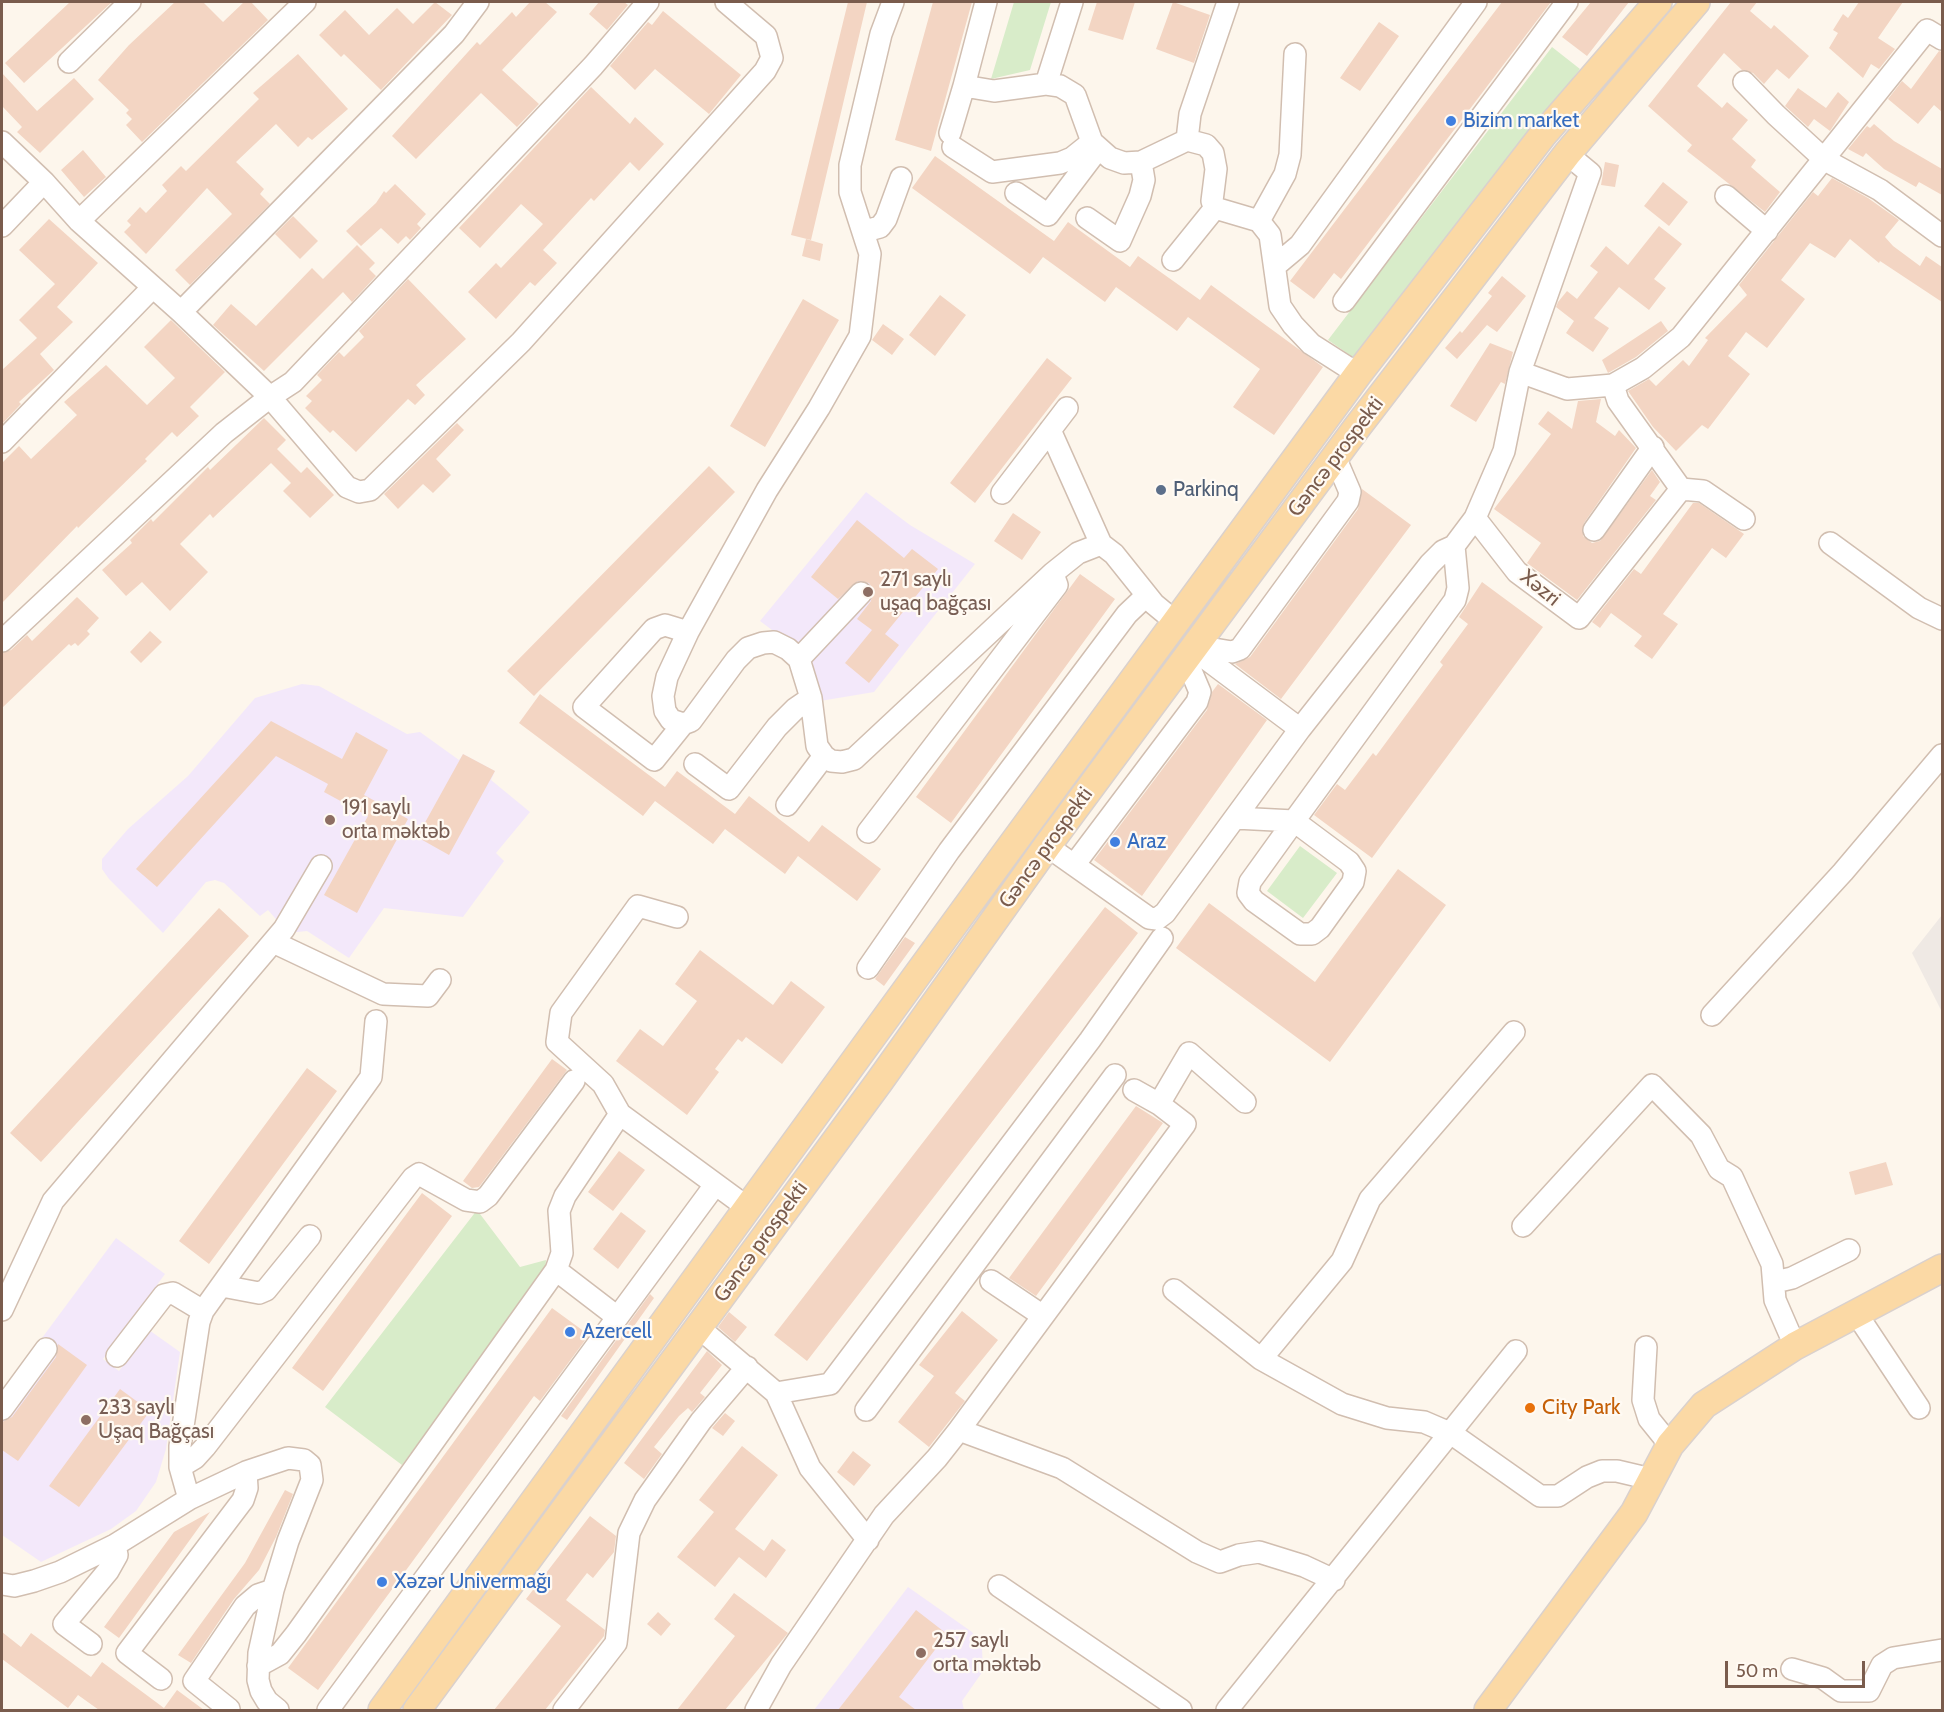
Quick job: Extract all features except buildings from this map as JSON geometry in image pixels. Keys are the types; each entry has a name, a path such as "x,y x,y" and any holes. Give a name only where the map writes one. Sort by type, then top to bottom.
{"main road":[{"name":"Gəncə prospekti","path":"382,1710 1358,374 1542,136 1658,2"},
{"name":"Gəncə prospekti","path":"417,1710 885,1073 1047,846 1335,457 1568,154 1696,2"},
{"path":"1469,233 1492,252"},
{"path":"1003,857 1026,875"},
{"path":"1488,1710 1634,1513 1670,1445 1704,1405 1795,1346 1942,1268"}],"street":[{"path":"69,62 130,2"},
{"path":"79,221 305,2"},
{"path":"181,312 454,34 478,2"},
{"path":"2,640 224,433 270,396 292,382 593,66 648,2"},
{"path":"2,142 44,182 79,221 181,312 270,396 347,487 359,492 370,490 521,342 765,71 772,58 766,36 726,2"},
{"path":"683,724 671,720 666,711 663,696 667,677 688,632 767,490 819,408 860,336 870,254 865,231 850,192 850,165 881,34 893,2"},
{"path":"986,2 952,140 992,172 1060,163 1095,145"},
{"path":"1046,84 1072,2"},
{"path":"1187,140 1190,114 1228,2"},
{"path":"1275,267 1300,245 1476,2"},
{"path":"1344,301 1567,2"},
{"path":"1520,372 1567,388 1613,385 1643,368 1681,337 1826,160 1927,30 1942,39"},
{"path":"1259,221 1285,174 1290,155 1295,54"},
{"path":"1744,82 1776,115 1826,160 1880,190 1942,236"},
{"path":"964,86 994,91 1046,84 1060,86 1075,95 1095,145 1110,158 1124,163 1140,162 1187,140 1206,145 1213,153 1216,169 1212,201 1215,208"},
{"path":"1016,193 1048,215 1095,145"},
{"path":"1047,846 1149,918 1157,919 1165,913 1300,729 1430,564 1443,551 1454,546 1474,518 1504,452 1520,372 1590,173 1568,154"},
{"path":"1087,218 1119,241 1140,196 1144,180 1140,162"},
{"path":"865,231 880,227 886,219 901,178"},
{"path":"2,226 44,182"},
{"path":"1726,196 1767,231"},
{"path":"1215,208 1259,221 1270,236 1280,306 1293,325 1311,344 1358,374"},
{"path":"1173,260 1215,208"},
{"path":"2,442 153,287"},
{"path":"1613,385 1618,401 1681,489 1703,491 1744,519"},
{"path":"1002,493 1068,408"},
{"path":"1050,430 1101,544 1114,554 1146,596 1177,623"},
{"path":"1594,530 1653,447"},
{"path":"1192,651 1232,652 1240,649 1348,501 1350,492 1335,457"},
{"name":"Xəzri","path":"1474,518 1517,572 1579,618 1681,489"},
{"path":"1830,543 1919,608 1942,619"},
{"path":"688,632 665,625 654,629 584,707 654,760 683,724 691,721 736,660 748,648 774,642 788,649 799,659 811,698 815,738 824,756 842,762 854,759 1053,573 1078,553 1101,544"},
{"path":"1235,818 1294,821 1349,862 1355,871 1353,882 1320,928 1312,934 1300,934 1254,901 1248,893 1250,882 1294,821 1455,600 1458,588 1454,546"},
{"path":"868,832 1058,585 1053,573"},
{"path":"799,659 861,593"},
{"path":"868,968 956,841 1127,614 1146,596"},
{"path":"1192,651 1300,729"},
{"path":"1074,865 1197,702 1200,692 1192,651"},
{"path":"695,764 729,789 777,728 795,709 811,698"},
{"path":"1712,1015 1843,872 1942,754"},
{"path":"787,805 824,756"},
{"path":"2,1310 53,1201 284,929 321,866"},
{"path":"677,917 638,906 561,1013 557,1042 603,1084 620,1114 748,1208"},
{"path":"776,1393 830,1384 1130,985 1162,938"},
{"path":"273,942 383,994 428,996 440,980"},
{"path":"189,1498 180,1467 180,1446 199,1322 203,1311 371,1077 376,1021"},
{"path":"1261,1359 1342,1261 1370,1199 1514,1032"},
{"path":"1159,1104 1189,1053 1245,1102"},
{"path":"866,1410 1115,1075"},
{"path":"180,1467 195,1458 205,1447 412,1178 419,1174 466,1200 480,1202 488,1196 574,1081"},
{"path":"1523,1226 1652,1085 1701,1135 1719,1168 1732,1177 1772,1264 1775,1300 1795,1346"},
{"path":"756,1710 781,1665 884,1515 938,1458 1185,1124 1134,1089"},
{"path":"258,1666 280,1654 296,1635 556,1270 562,1252 559,1211 565,1196 620,1114"},
{"path":"328,1710 616,1316 715,1185"},
{"path":"222,1286 259,1293 266,1290 310,1236"},
{"path":"1775,1282 1792,1278 1849,1250"},
{"path":"556,1270 616,1316"},
{"path":"991,1281 1043,1317"},
{"path":"1174,1290 1261,1359 1342,1404 1387,1418 1424,1422 1452,1434 1540,1496 1549,1498 1558,1496 1587,1477 1602,1471 1617,1471 1651,1479"},
{"path":"117,1356 164,1295 173,1293 203,1311"},
{"path":"1856,1313 1919,1408"},
{"path":"698,1327 747,1366 776,1393 810,1468 867,1540"},
{"path":"1646,1347 1643,1400 1649,1419 1670,1445"},
{"path":"2,1409 46,1349"},
{"path":"1227,1710 1452,1434 1516,1351"},
{"path":"564,1710 616,1643 629,1533 645,1500 701,1421 747,1366"},
{"path":"959,1430 1062,1468 1197,1552 1220,1562 1239,1554 1259,1552 1304,1566 1334,1580"},
{"path":"2,1584 14,1586 34,1581 115,1545 189,1498 246,1472 296,1457 310,1465 312,1480 288,1541 273,1590 258,1666 261,1691 267,1701 278,1710"},
{"path":"161,1679 127,1653 243,1500 247,1488 246,1472"},
{"path":"91,1644 64,1624 108,1570 117,1555 115,1545"},
{"path":"999,1586 1180,1710"},
{"path":"229,1709 194,1681 245,1606 258,1595 273,1590"},
{"path":"1792,1670 1823,1678 1841,1691 1868,1701 1881,1665 1893,1658 1942,1650"}],"shaded area":[{"name":"271 saylı uşaq bağçası","path":"866,492 910,525 975,564 874,692 820,701 804,654 760,621"},
{"name":"191 saylı orta məktəb","path":"302,684 319,686 407,734 420,732 459,760 463,754 495,771 491,780 530,812 496,853 504,861 463,917 384,908 349,958 307,931 288,933 268,910 260,916 224,883 215,880 206,882 163,933 109,879 102,869 102,859 128,829 188,776 255,698"},
{"path":"1942,915 1942,1012 1912,953"},
{"name":"233 saylı Uşaq Bağçası","path":"116,1238 165,1274 103,1359 119,1371 149,1330 180,1352 166,1449 156,1482 136,1511 111,1529 41,1562 2,1535 2,1392"},
{"name":"257 saylı orta məktəb","path":"908,1587 972,1632 982,1648 983,1671 962,1701 964,1710 814,1710"}],"green space":[{"path":"1014,2 1051,2 1030,70 991,79"},
{"path":"1552,47 1580,69 1357,360 1328,340"},
{"path":"1300,846 1337,873 1303,918 1267,891"},
{"path":"477,1210 520,1267 546,1260 545,1272 402,1465 325,1407"}],"place":[{"name":"Bizim market","path":"1451,121"},
{"name":"Parkinq","path":"1161,490"},
{"name":"271 saylı uşaq bağçası","path":"868,592"},
{"name":"191 saylı orta məktəb","path":"330,820"},
{"name":"Araz","path":"1115,842"},
{"name":"Azercell","path":"570,1332"},
{"name":"City Park","path":"1530,1408"},
{"name":"233 saylı Uşaq Bağçası","path":"86,1420"},
{"name":"Xəzər Univermağı","path":"382,1582"},
{"name":"257 saylı orta məktəb","path":"921,1653"}]}
